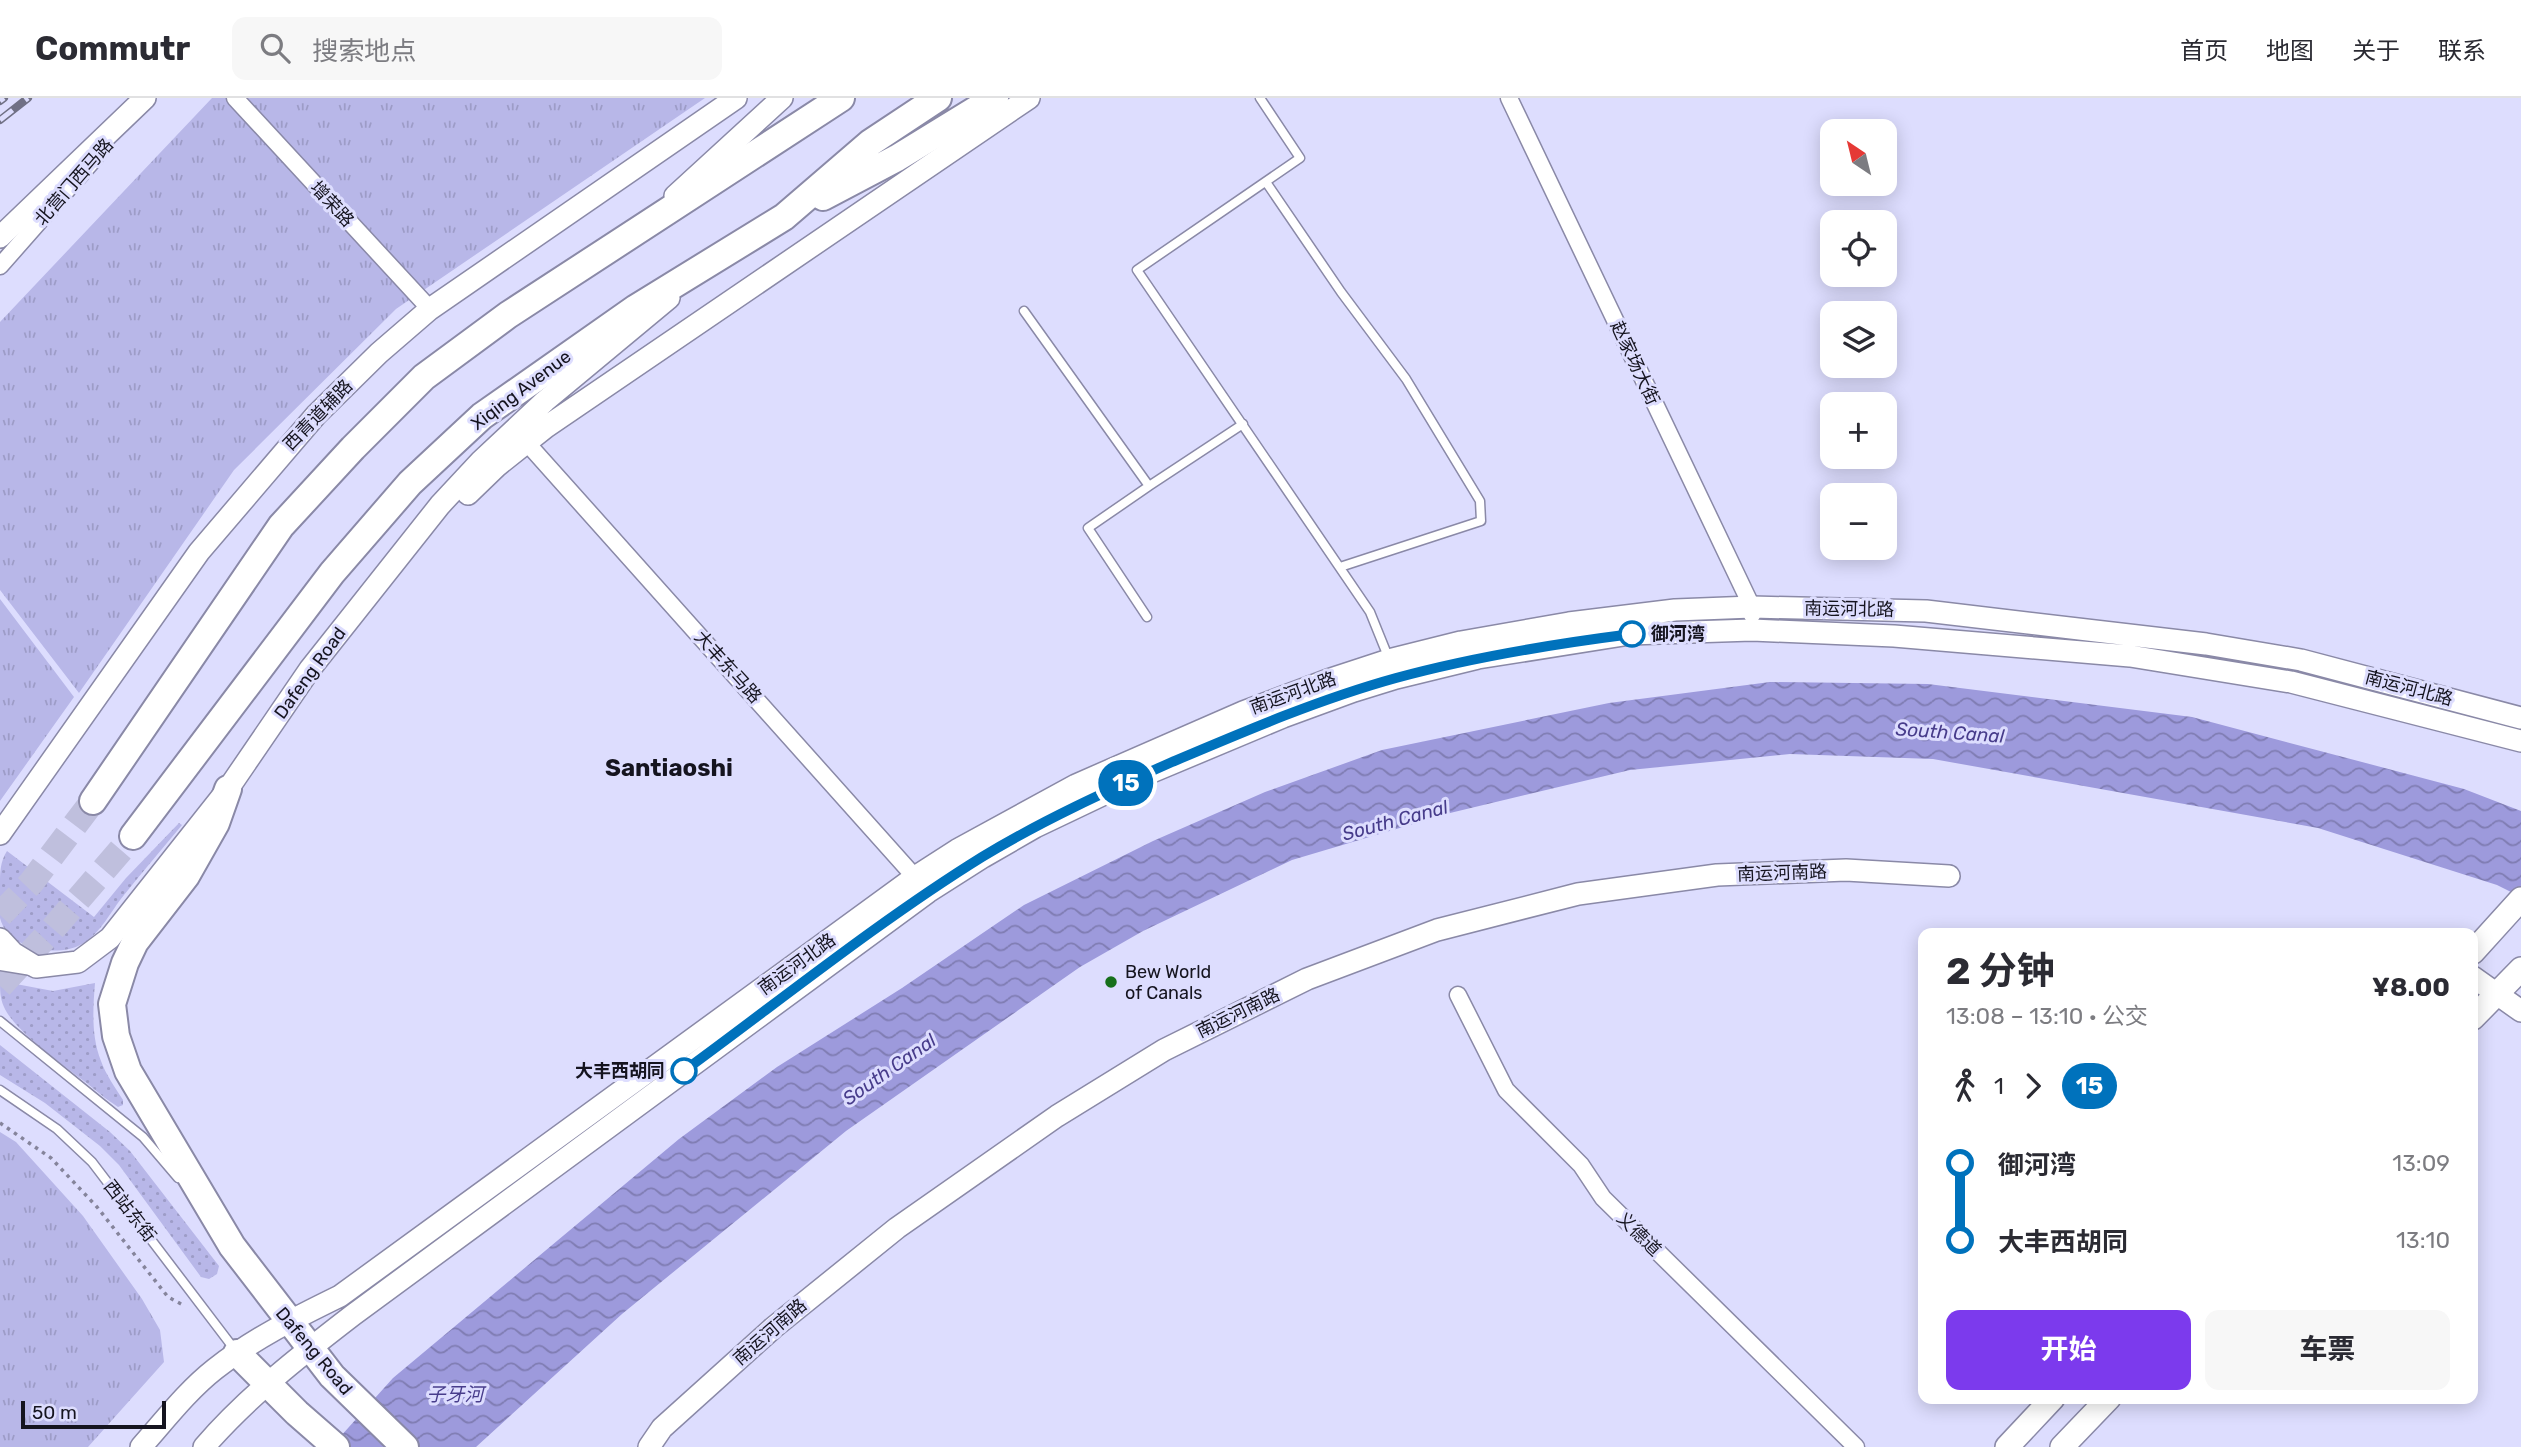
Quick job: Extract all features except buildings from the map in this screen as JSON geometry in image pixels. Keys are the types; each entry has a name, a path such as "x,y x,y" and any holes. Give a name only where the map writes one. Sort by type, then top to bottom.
{"main road":[{"path":"760,150 824,98"},
{"path":"93,801 281,526 424,377 508,315 841,98"},
{"name":"Xiqing Avenue","path":"133,836 332,573 410,483 482,416 636,308 784,217 870,143 938,98"},
{"path":"784,217 897,158 995,98"},
{"name":"Dafeng Road","path":"228,789 216,822 186,876 135,942 117,982 112,1004 116,1036 128,1071 232,1247 309,1349 350,1395 405,1447"},
{"path":"2478,946 2513,907"},
{"path":"2478,1013 2521,970"},
{"path":"237,1353 327,1439"},
{"path":"2007,1447 2047,1404"},
{"path":"2062,1447 2103,1404"}],"street":[{"path":"0,237 147,98"},
{"name":"北营门西马路","path":"0,267 147,98"},
{"name":"增荣路","path":"235,98 430,309"},
{"name":"西青道辅路","path":"0,833 199,552 316,415 379,353 430,309 736,98"},
{"path":"640,228 782,98"},
{"path":"397,560 498,466 527,443 769,273 1029,98"},
{"name":"赵家场大街","path":"1509,98 1752,607 1752,630"},
{"path":"397,560 440,505 481,461 545,401 709,265"},
{"name":"大丰东马路","path":"527,443 921,885"},
{"name":"Dafeng Road","path":"228,789 310,669 397,560"},
{"name":"南运河北路","path":"141,1447 193,1389 237,1353 289,1321 340,1296 921,885 1142,776 1283,717 1354,691 1393,669 1461,642 1569,623 1675,610 1752,607 1926,611 2206,644 2301,660 2521,718"},
{"name":"南运河北路","path":"1393,669 1630,634 1752,630 1894,636 2130,656 2291,682 2521,741"},
{"path":"0,962 36,967 78,962 110,938 228,789"},
{"name":"南运河南路","path":"649,1447 662,1429 773,1328 897,1228 1057,1116 1164,1049 1307,979 1437,930 1578,894 1717,875 1846,870 1949,876"},
{"name":"南运河北路","path":"204,1447 219,1430 309,1349 921,885"},
{"path":"0,939 13,953 36,967"},
{"path":"2478,981 2521,1011"},
{"name":"义德道","path":"1458,995 1506,1090 1581,1165 1603,1198 1856,1447"}],"lane":[{"path":"1260,98 1300,158 1137,270 1370,612 1393,669"},
{"path":"1266,182 1341,292 1406,379 1480,501 1480,521 1340,567"},
{"path":"1024,311 1149,486"},
{"path":"1147,617 1088,528 1243,424"},
{"path":"0,1021 143,1137 180,1182"},
{"name":"西站东街","path":"0,1090 57,1129 92,1162 237,1353"},
{"path":"187,1192 232,1247"}],"path":[{"path":"0,1123 51,1157 97,1207 168,1297 214,1322"}],"green space":[{"path":"212,98 705,98 396,309 234,470 79,693 0,590 0,322"},
{"path":"0,599 74,697 0,801"},
{"path":"179,823 182,825 100,928 82,944 60,950 35,948 13,938 5,929 0,918 0,876 7,851 94,917 126,878"},
{"path":"0,981 53,991 95,983 94,1022 98,1051 105,1071 123,1100 123,1105 118,1107 105,1098 22,1030 4,1007"},
{"path":"0,1045 130,1151 219,1266 217,1274 209,1279 201,1277 119,1165 100,1146 45,1103 0,1075"},
{"path":"0,1132 16,1142 83,1216 142,1299 160,1330 164,1362 88,1447 0,1447"}],"water":[{"name":"子牙河","path":"1770,682 1928,684 2192,717 2464,789 2521,811 2521,897 2497,885 2318,828 1933,759 1790,754 1630,770 1450,813 1292,860 1143,931 1080,967 846,1131 622,1314 476,1447 331,1447 393,1378 679,1139 777,1067 902,988 1024,905 1153,841 1265,792 1382,750 1609,703"}],"tunnel":[{"path":"0,915 31,883 93,801"},
{"path":"0,986 133,836"}],"railway":[{"path":"0,101 4,98"},
{"path":"0,120 28,98"}],"bus line":[{"name":"15","path":"684,1071 928,892 1035,827 1090,799 1283,717 1396,678 1478,658 1632,634"}],"place":[{"name":"御河湾","path":"1632,634"},
{"name":"Bew World of Canals","path":"1111,982"},
{"name":"大丰西胡同","path":"684,1071"}],"district":[{"name":"Santiaoshi","path":"669,768"}],"water label":[{"name":"South Canal","path":"1950,732"},
{"name":"South Canal","path":"1395,820"},
{"name":"South Canal","path":"889,1069"}]}
